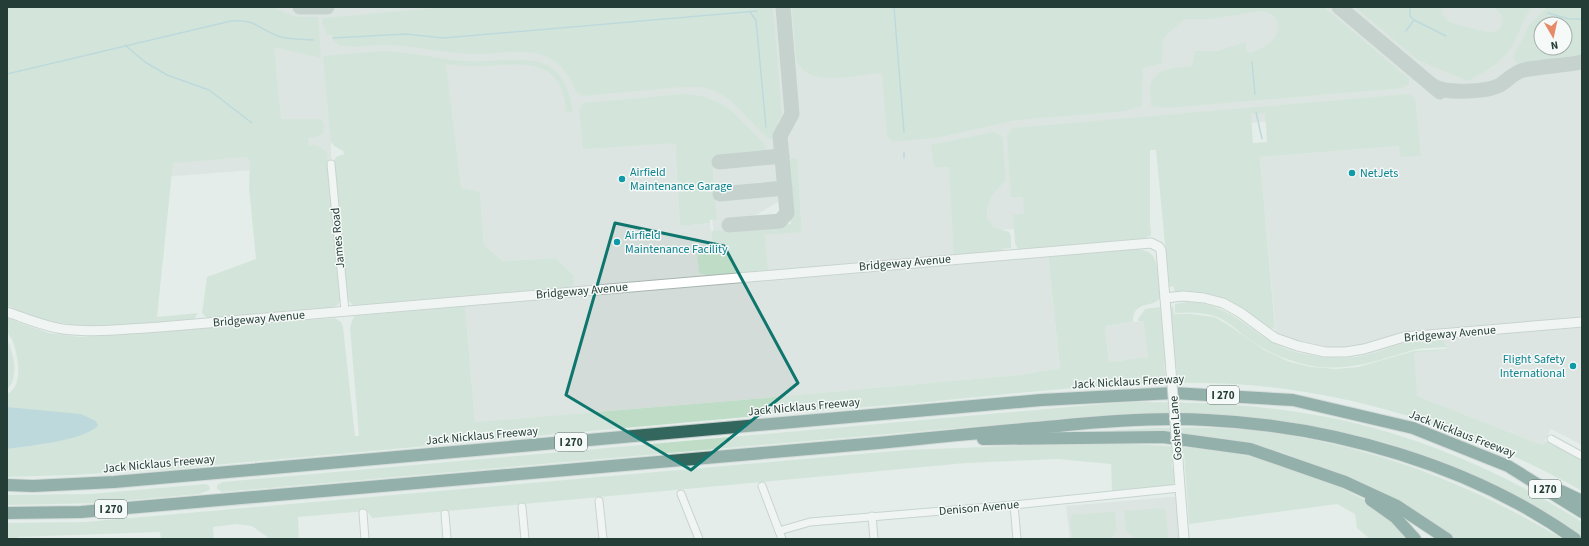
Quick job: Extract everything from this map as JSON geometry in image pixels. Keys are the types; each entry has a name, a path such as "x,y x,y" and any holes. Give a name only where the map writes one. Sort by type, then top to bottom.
{"highway":[{"name":"Jack Nicklaus Freeway","path":"7,485 34,486 114,482 1034,401 1173,393 1293,400 1413,428 1508,466 1582,512"},
{"name":"I 270","path":"7,513 89,511 1102,422 1194,419 1272,425 1358,442 1441,469 1510,499 1552,522 1575,539"},
{"path":"925,438 1163,437 1250,449 1345,482 1397,506 1446,539"},
{"path":"1508,466 1582,501"},
{"path":"1345,482 1395,516 1415,539"}],"street":[{"name":"James Road","path":"331,164 345,311"},
{"name":"Bridgeway Avenue","path":"7,312 41,324 62,329 86,331 160,327 1128,244 1151,243 1159,247"},
{"name":"Goshen Lane","path":"1159,247 1162,255 1184,539"},
{"name":"Bridgeway Avenue","path":"1165,298 1183,296 1204,298 1223,303 1241,313 1276,338 1298,346 1324,352 1346,352 1364,349 1404,337 1582,322"},
{"path":"1551,439 1582,456"},
{"path":"762,486 782,539"},
{"name":"Denison Avenue","path":"779,531 810,522 1014,505 1180,488"},
{"path":"681,494 699,539"},
{"path":"600,501 603,539"},
{"path":"1014,505 1017,539"},
{"path":"522,507 525,539"},
{"path":"363,513 365,539"},
{"path":"445,514 447,539"},
{"path":"872,516 874,539"}],"highlighted area":[{"path":"615,223 724,246 798,383 691,470 566,395"}],"shaded area":[{"path":"7,7 1582,7 1582,445 1551,429 1542,445 1416,396 1413,353 1447,350 1446,344 1402,344 1365,355 1333,358 1314,357 1277,345 1260,157 1399,146 1396,111 1022,142 1032,229 986,230 954,255 1047,247 1060,368 1019,375 475,422 464,297 574,284 574,275 555,258 503,261 484,245 480,193 461,189 331,135 331,164 7,189","holes":["696,100 715,240 799,189 802,231 764,235 699,273 713,251 710,223 680,226 675,143"]},
{"path":"1143,321 1148,357 1109,362 1105,326"},
{"path":"1175,497 1177,502 1180,539 1070,539 1066,506"}],"green space":[{"path":"7,7 274,7 295,17 318,17 321,58 274,47 281,119 321,119 324,125 323,133 319,136 308,138 309,145 317,145 327,152 341,298 338,305 330,308 207,318 202,313 207,277 256,259 249,188 250,160 247,157 173,163 157,317 198,313 194,319 122,325 75,325 29,315 7,305"},
{"path":"447,7 773,7 782,116 777,122 778,134 774,139 767,138 729,99 713,90 702,87 681,87 583,96 576,92 565,71 556,62 537,53 520,52 465,54 389,45 346,47 340,46 333,40 332,35 327,35 322,23 323,18"},
{"path":"792,7 1324,7 1409,79 1409,84 1402,88 1166,108 1151,106 1150,88 1154,78 1162,71 1168,69 1192,66 1195,51 1218,51 1246,42 1246,51 1251,53 1271,41 1278,30 1277,21 1275,18 1267,12 1262,11 1209,19 1185,19 1168,33 1163,40 1162,63 1143,68 1142,106 1125,111 1017,120 941,137 893,142 887,136 882,73 833,78 821,78 810,74 802,68 796,58"},
{"path":"1355,7 1442,7 1444,16 1451,22 1485,32 1491,32 1500,28 1502,23 1501,15 1494,7 1533,7 1522,24 1510,49 1505,55 1494,65 1468,81 1418,60"},
{"path":"1547,7 1582,7 1582,55 1574,55 1573,16 1538,16"},
{"path":"1533,21 1533,56 1572,56 1566,60 1521,64 1517,63 1513,58"},
{"path":"380,51 463,61 533,61 547,65 558,74 567,89 573,112 566,112 563,93 556,80 546,71 535,66 467,66 446,64 461,188 480,192 484,245 503,261 555,258 574,275 574,284 571,287 354,306 346,298 334,161 336,157 344,154 343,151 334,146 331,142 323,56"},
{"path":"684,94 704,97 728,108 766,147 764,153 761,155 712,160 717,219 710,220 710,223 680,226 675,143 583,149 579,109 583,103"},
{"path":"1409,94 1415,98 1421,156 1400,157 1399,146 1260,157 1275,329 1268,327 1246,310 1226,299 1203,293 1175,292 1173,286 1169,287 1156,150 1150,150 1151,235 1146,238 1018,250 1015,243 1013,215 1024,214 1023,197 1011,197 1007,136 1012,128","holes":["1265,113 1267,142 1253,143 1251,114"]},
{"path":"993,132 1001,135 1003,140 1006,180 992,195 987,209 987,218 994,227 1009,232 1011,236 1011,248 1003,249 1002,251 954,255 949,167 934,167 931,145"},
{"path":"792,158 797,158 802,232 765,235 768,271 710,276 699,273 697,252 713,251 711,231 791,224 786,165"},
{"path":"1129,249 1147,251 1154,257 1157,268 1160,298 1153,303 1140,307 1136,310 1133,322 1105,326 1109,362 1148,357 1143,321 1138,321 1138,319 1145,309 1160,307 1162,310 1166,379 1178,379 1176,364 1174,361 1170,310 1173,306 1174,314 1191,314 1214,317 1227,324 1264,350 1290,362 1311,367 1336,369 1358,367 1414,351 1447,349 1414,353 1417,396 1542,445 1545,441 1582,460 1582,491 1544,471 1466,436 1427,422 1386,410 1303,392 1260,386 1189,383 1154,383 1083,387 920,403 746,417 160,470 7,477 7,449 45,444 73,437 50,412 7,407 7,394 12,390 18,378 18,362 15,348 7,331 7,318 49,333 81,337 335,318 341,322 343,327 355,436 359,436 350,328 352,320 355,316 465,306 475,422 741,400 1019,375 1060,368 1048,256"},
{"path":"1187,302 1204,304 1219,309 1232,315 1281,346 1296,352 1313,356 1331,358 1357,357 1401,344 1422,341 1443,340 1447,347 1424,348 1347,367 1334,368 1307,365 1291,361 1269,352 1217,317 1206,314 1186,312 1175,313 1175,304"},
{"path":"7,340 12,351 14,373 11,385 7,389"},
{"path":"1126,402 1234,405 1277,409 1336,419 1373,428 1446,452 1516,484 1582,522 1582,536 1536,508 1488,482 1455,467 1391,444 1357,435 1289,422 1187,413 1117,414 222,492 217,489 217,485 222,482"},
{"path":"1153,428 1235,429 1279,434 1364,452 1446,480 1485,497 1562,539 1452,539 1355,480 1281,452 1238,443 1116,434 1115,430"},
{"path":"1087,443 1184,447 1247,456 1278,464 1309,474 1365,500 1383,512 1410,539 1370,539 1357,528 1355,514 1337,504 1189,524 1184,453 1172,451 1172,468 1176,467 1173,485 1112,491 1111,464 1057,459 966,463 372,518 367,511 298,517 299,539 270,539 252,526 236,524 213,527 214,539 161,539 160,532 18,537 18,539 7,539 7,523 85,522 906,450"},
{"path":"206,484 209,486 210,490 199,494 99,503 7,505 7,495 90,494"},
{"path":"1163,508 1166,511 1168,539 1136,539 1126,531 1124,511"},
{"path":"1115,512 1117,532 1111,539 1072,539 1070,519 1073,514"}],"water":[{"path":"7,407 81,414 96,421 98,426 80,436 55,442 7,449"}],"waterway":[{"path":"809,7 814,7"},
{"path":"894,7 904,132"},
{"path":"1410,7 1410,16 1414,20 1446,36"},
{"path":"333,38 406,34 443,38 757,11"},
{"path":"750,12 756,20 766,127"},
{"path":"1548,13 1569,19 1582,19"},
{"path":"1406,31 1414,20"},
{"path":"7,74 231,21 246,21 282,37 313,40"},
{"path":"125,45 145,62 167,75 209,90 252,123"},
{"path":"1252,62 1255,94"},
{"path":"1256,112 1262,139"},
{"path":"904,152 904,158"}],"taxiway":[{"path":"300,7 327,7"},
{"path":"729,225 780,221 787,213 780,136 792,114 783,7"},
{"path":"1339,7 1440,92"},
{"path":"1433,86 1439,89 1447,90 1477,91 1500,85 1520,71 1582,62"},
{"path":"719,162 782,156"},
{"path":"720,194 785,188"}],"place":[{"name":"NetJets","path":"1352,173"},
{"name":"Airfield Maintenance Garage","path":"622,179"},
{"name":"Airfield Maintenance Facility","path":"617,242"},
{"name":"Flight Safety International","path":"1573,366"}]}
